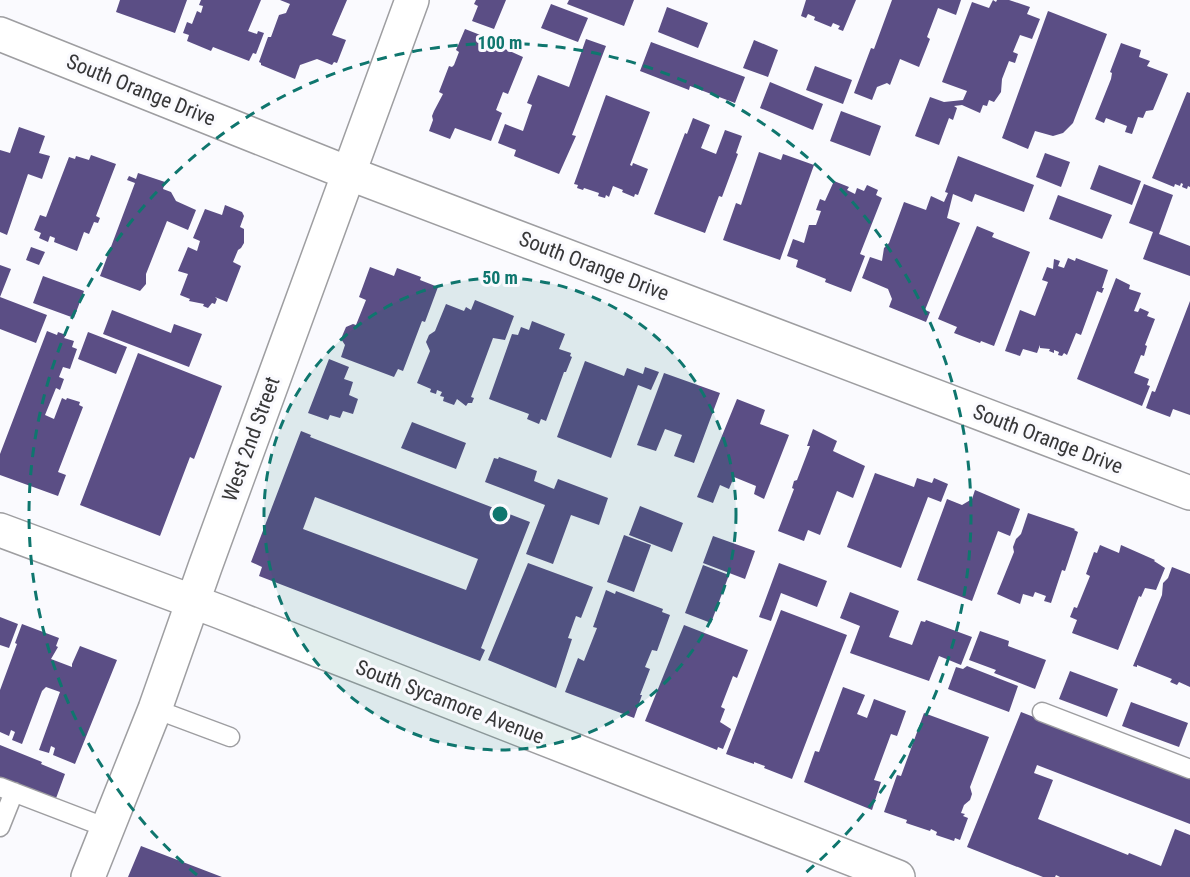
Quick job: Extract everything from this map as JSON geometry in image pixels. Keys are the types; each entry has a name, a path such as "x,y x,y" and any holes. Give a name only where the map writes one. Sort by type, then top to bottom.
{"street":[{"name":"West 2nd Street","path":"88,877 155,709 412,0"},
{"name":"South Orange Drive","path":"0,34 348,173 1190,493"},
{"name":"South Sycamore Avenue","path":"0,530 192,602 898,877"}],"lane":[{"path":"155,709 230,737"},
{"path":"1042,712 1190,769"},
{"path":"0,827 7,789 107,828"}],"building":[{"path":"120,0 187,0 175,33 116,12"},
{"path":"201,0 261,0 248,31 257,34 258,31 264,33 256,54 253,53 249,61 213,47 211,51 187,41 189,35 183,33 187,22 192,24 197,11 201,13 203,6 199,5"},
{"path":"280,0 347,0 332,35 346,40 337,63 334,62 332,65 317,59 300,65 295,79 261,65 259,62 268,37 271,37 279,15 286,13 290,4"},
{"path":"476,0 506,0 494,29 472,21 478,6 474,4"},
{"path":"569,0 634,0 624,26 567,4"},
{"path":"806,0 856,0 843,31 838,29 840,26 833,23 831,27 814,20 815,17 808,14 806,18 801,16"},
{"path":"892,0 961,0 956,15 938,8 927,37 930,39 919,67 900,59 890,85 887,83 877,87 872,100 854,93 871,48 874,49"},
{"path":"993,0 996,2 997,0 1009,0 1030,7 1027,14 1040,19 1032,39 1020,35 1013,52 1018,54 1015,63 1009,61 1002,79 1001,92 994,102 989,100 987,106 983,105 980,113 962,105 954,106 957,108 953,120 949,118 939,145 915,136 930,97 944,102 963,100 967,91 942,82 972,2 989,8"},
{"path":"551,4 588,18 578,42 541,28"},
{"path":"667,7 708,23 698,48 658,32"},
{"path":"1048,11 1107,34 1073,123 1063,133 1053,136 1035,131 1028,149 1002,138"},
{"path":"465,29 488,38 487,41 523,57 508,94 503,92 496,110 502,113 491,141 455,128 450,139 429,131 432,116 443,94 439,92 449,66 454,65 459,52 456,50"},
{"path":"586,39 606,46 572,135 576,136 559,174 514,156 516,150 498,143 505,124 523,131 532,105 527,103 538,75 569,87"},
{"path":"754,40 778,50 768,77 743,68"},
{"path":"651,42 745,77 735,103 690,86 689,90 640,71"},
{"path":"1121,43 1141,50 1139,57 1150,61 1147,66 1168,74 1153,110 1146,111 1143,118 1138,117 1132,134 1125,132 1127,126 1106,118 1104,123 1095,119 1111,79 1112,73 1110,72"},
{"path":"815,66 852,80 843,104 806,90"},
{"path":"770,82 823,104 813,130 760,108"},
{"path":"1187,92 1190,93 1190,187 1188,186 1187,189 1182,187 1181,183 1180,186 1175,184 1174,187 1152,178"},
{"path":"606,95 650,112 630,165 632,166 633,163 648,169 638,195 635,194 634,197 613,186 609,197 606,195 605,198 598,196 599,193 577,188 578,185 574,184"},
{"path":"841,111 881,126 870,156 830,141"},
{"path":"693,118 710,125 701,148 716,154 725,130 742,136 736,153 738,154 722,197 719,196 705,233 654,214"},
{"path":"19,127 45,136 39,153 50,156 42,179 28,174 7,235 0,232 0,150 10,153"},
{"path":"759,152 781,160 783,154 814,165 780,260 723,240 736,203 741,205"},
{"path":"1045,153 1070,162 1061,187 1036,177"},
{"path":"91,155 116,164 96,216 100,218 98,223 94,222 89,234 84,232 77,251 54,242 55,238 50,236 48,242 39,238 41,233 34,230 40,215 46,217 69,157 75,159 76,156 89,160"},
{"path":"958,156 1034,185 1024,212 975,194 972,202 953,194 947,218 960,223 925,310 930,312 926,322 889,307 892,299 888,289 862,278 870,257 882,261 884,248 889,243 904,202 926,210 931,196 944,202 948,193 945,192"},
{"path":"1099,165 1141,181 1132,205 1090,189"},
{"path":"138,173 165,182 163,189 171,192 176,201 196,210 188,230 167,221 146,274 146,284 140,291 100,276 135,183 127,180 129,176 136,179"},
{"path":"834,181 849,187 847,190 855,194 857,188 864,191 867,185 878,190 876,195 882,198 860,254 865,256 851,292 796,267 798,260 787,256 793,239 804,243 809,225 816,225 821,211 816,210 820,199 825,201"},
{"path":"1144,184 1173,195 1159,234 1190,246 1190,276 1143,259 1153,232 1129,223"},
{"path":"1058,195 1112,215 1102,239 1049,219"},
{"path":"225,205 242,212 244,216 240,227 244,229 244,243 233,262 241,266 227,302 215,297 217,299 215,304 212,303 208,308 203,306 204,304 189,301 190,299 180,295 188,274 178,271 188,247 197,251 200,241 193,238 205,209 222,215"},
{"path":"977,226 994,233 992,237 1030,252 994,346 954,333 957,327 938,319"},
{"path":"31,247 45,252 39,265 26,260"},
{"path":"1068,258 1075,261 1076,258 1108,270 1102,293 1097,291 1081,335 1076,333 1067,355 1064,353 1062,356 1058,355 1059,352 1054,350 1054,353 1049,351 1050,349 1040,348 1040,345 1037,353 1023,349 1020,356 1005,351 1020,310 1035,316 1048,282 1042,280 1047,267 1053,269 1054,259 1060,261 1058,266 1064,268"},
{"path":"0,265 11,269 0,297"},
{"path":"370,267 394,276 397,268 421,277 420,280 438,287 403,371 398,369 394,377 341,357 345,345 341,339 346,327 356,325 366,300 359,297"},
{"path":"43,276 84,291 74,318 33,303"},
{"path":"1116,278 1130,285 1129,289 1141,293 1134,311 1138,312 1140,308 1149,312 1147,316 1155,319 1145,345 1147,346 1144,356 1141,355 1134,373 1149,379 1147,385 1150,386 1142,406 1077,379"},
{"path":"0,297 47,315 36,343 0,329"},
{"path":"475,300 514,316 505,340 493,338 471,397 474,398 472,403 466,406 457,399 454,405 443,401 444,397 440,396 442,392 437,390 436,394 430,392 431,389 417,383 430,351 426,342 429,335 435,331 446,304 464,311 466,307 471,310"},
{"path":"1190,301 1190,415 1173,409 1170,417 1146,408 1152,391 1155,392"},
{"path":"112,310 171,333 174,324 202,334 189,367 103,334"},
{"path":"532,321 565,334 559,349 571,353 572,357 546,421 541,419 539,424 527,419 529,414 489,399 512,334 518,335 521,327 529,330"},
{"path":"47,331 57,335 58,332 66,335 64,338 74,341 72,347 77,349 70,369 63,367 59,377 64,379 60,390 56,388 45,415 54,419 62,398 80,402 79,405 83,407 58,472 66,475 58,496 0,475 0,454"},
{"path":"88,332 127,347 116,374 78,359"},
{"path":"138,353 222,386 194,459 190,457 160,536 80,505"},
{"path":"329,359 349,367 344,379 353,382 349,395 358,399 353,414 343,411 340,418 330,415 328,420 308,413"},
{"path":"585,361 624,376 627,368 643,374 645,367 659,372 651,390 638,385 611,458 557,437"},
{"path":"664,373 720,393 694,463 674,456 682,435 665,429 656,451 637,445"},
{"path":"737,399 765,410 760,424 789,435 764,499 754,494 756,486 734,477 729,489 720,485 713,503 697,497"},
{"path":"412,422 466,443 456,469 401,448"},
{"path":"813,429 837,441 833,451 865,466 853,498 837,491 820,535 808,530 804,541 778,531 794,489 792,488 794,481 797,480 810,446 807,446"},
{"path":"301,431 311,435 310,437 530,522 481,648 485,650 480,661 259,576 262,567 251,562","holes":["315,497 478,559 466,590 303,529"]},
{"path":"499,457 537,471 534,481 554,489 558,479 608,498 599,525 571,515 553,564 526,554 545,505 485,482 494,458"},
{"path":"875,473 914,487 917,478 932,483 934,478 948,484 941,502 928,497 901,568 847,547"},
{"path":"975,490 1020,509 1010,536 998,531 972,601 917,580 947,499 962,505 972,499"},
{"path":"640,506 683,523 672,552 629,535"},
{"path":"1028,513 1078,532 1051,603 1044,601 1046,596 1035,592 1033,597 1023,594 1020,604 997,594 1014,552 1016,539 1021,534"},
{"path":"624,535 651,545 634,592 607,582"},
{"path":"713,536 755,551 745,579 703,563"},
{"path":"1100,545 1119,553 1121,545 1155,560 1165,568 1156,590 1145,588 1141,597 1139,596 1118,650 1072,633 1077,620 1070,617 1074,607 1077,608 1090,576 1086,574 1094,552 1097,553"},
{"path":"528,563 593,587 581,618 576,616 568,638 572,639 556,688 488,660"},
{"path":"779,563 827,581 817,607 781,593 771,621 759,617"},
{"path":"703,565 729,575 711,623 685,613"},
{"path":"1172,567 1190,574 1190,687 1179,682 1177,685 1170,682 1172,679 1137,665 1137,667 1133,666 1162,595 1163,583 1168,578"},
{"path":"606,590 615,594 616,591 663,609 662,612 670,615 657,651 652,650 645,667 650,669 634,718 565,692 578,658 584,661 597,628 593,627"},
{"path":"850,592 899,611 889,637 912,645 921,621 926,620 972,637 961,665 939,656 929,681 850,653 860,626 840,618"},
{"path":"781,610 847,635 792,779 764,768 765,766 726,754"},
{"path":"0,617 18,624 9,648 0,645"},
{"path":"22,624 59,638 56,646 58,647 51,659 72,667 80,646 117,660 75,764 53,755 55,748 51,746 49,753 39,750 60,692 46,687 42,691 22,744 12,740 15,732 11,730 9,736 0,732 0,690"},
{"path":"684,625 748,650 737,678 733,676 721,707 725,709 720,722 731,729 723,749 718,747 717,750 645,721"},
{"path":"980,631 1009,641 1008,646 1046,660 1035,689 994,673 996,670 969,660"},
{"path":"967,666 1018,686 1009,712 948,689 956,667 963,669"},
{"path":"1070,671 1118,689 1107,717 1059,699"},
{"path":"843,687 865,695 857,714 867,718 874,699 906,711 897,736 891,734 874,780 881,782 872,810 804,782 815,751 819,752"},
{"path":"1131,702 1188,723 1179,747 1122,726"},
{"path":"1021,712 1190,778 1190,824 1037,765 1034,773 1053,780 1038,819 1161,866 1175,829 1190,835 1190,877 1060,877 1056,875 1055,877 1043,877 967,847"},
{"path":"924,713 989,737 970,787 972,794 970,800 964,805 961,813 968,818 960,840 955,838 954,841 936,835 937,832 931,829 930,831 906,823 907,820 884,812 897,775 901,776"},
{"path":"0,745 65,774 55,801 0,780"},
{"path":"141,846 222,877 128,877"}]}
